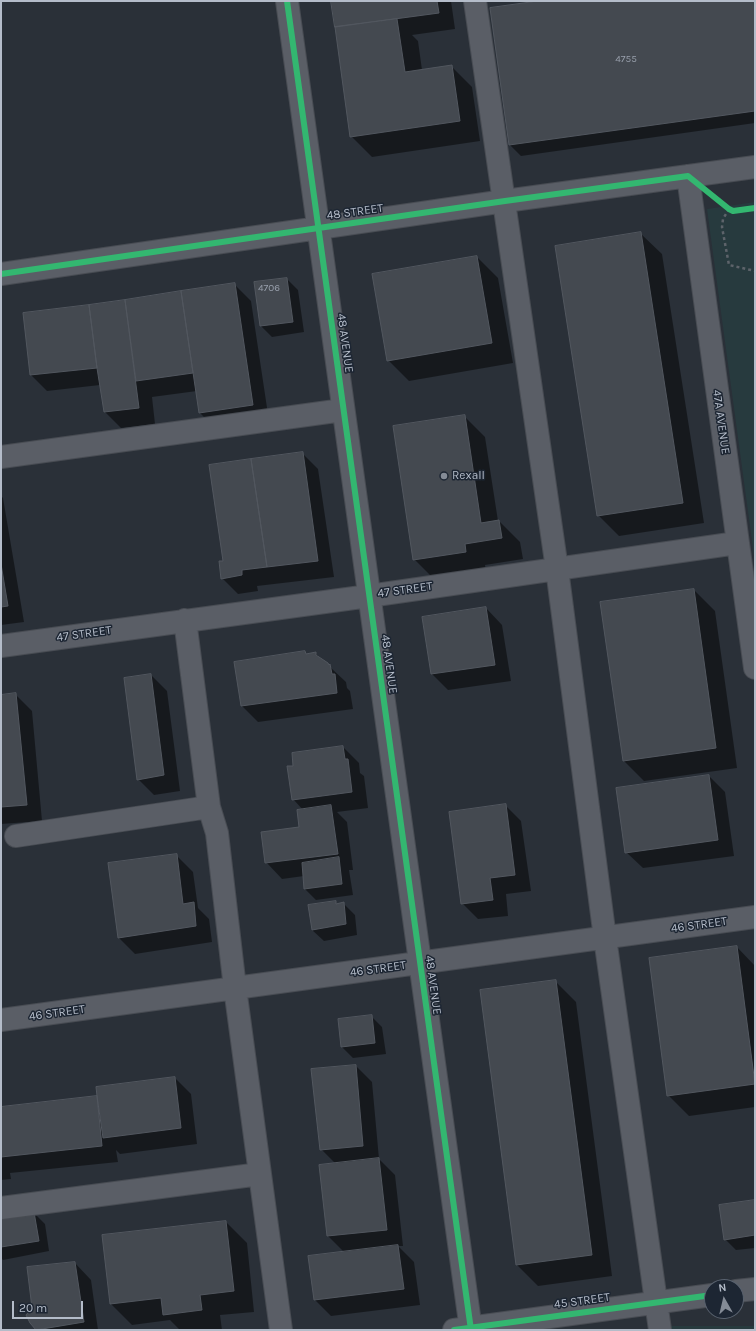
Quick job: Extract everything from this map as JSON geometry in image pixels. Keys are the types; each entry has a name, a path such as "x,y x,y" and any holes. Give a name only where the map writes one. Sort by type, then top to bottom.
{"street":[{"name":"48 AVENUE","path":"287,1 419,963 465,1329"},
{"path":"475,1 557,569 605,938 660,1330"},
{"name":"48 STREET","path":"1,274 505,201 755,167"},
{"name":"47A AVENUE","path":"688,176 755,668"},
{"path":"1,457 343,410"},
{"name":"47 STREET","path":"1,646 368,596 737,543"},
{"path":"185,620 209,807 217,833 281,1330"},
{"path":"16,836 209,807"},
{"name":"46 STREET","path":"1,1020 755,917"},
{"path":"1,1208 260,1174"},
{"path":"744,1291 755,1289"},
{"name":"45 STREET","path":"465,1329 704,1296"}],"path":[{"path":"729,209 723,219 722,227 729,265 755,272"}],"green space":[{"path":"755,202 755,563 707,209"},
{"path":"651,1326 755,1326 755,1330 652,1330"}],"building":[{"path":"331,1 437,1 439,13 335,27"},
{"path":"538,1 755,1 755,111 509,145 490,8"},
{"path":"397,19 405,72 452,65 460,121 350,137 335,27"},
{"path":"641,232 683,503 597,516 555,246"},
{"path":"477,256 492,343 387,361 372,274"},
{"path":"287,278 293,322 260,326 254,282"},
{"path":"235,283 253,405 199,413 181,291"},
{"path":"181,291 193,373 136,381 125,300"},
{"path":"125,300 139,408 104,412 89,305"},
{"path":"89,305 97,368 30,375 23,313"},
{"path":"465,415 481,523 499,520 502,538 465,544 466,552 413,560 393,426"},
{"path":"303,452 318,561 267,567 251,459"},
{"path":"251,459 267,567 242,570 242,575 221,579 219,561 223,561 209,465"},
{"path":"1,564 8,606 1,607"},
{"path":"694,589 716,748 623,761 600,602"},
{"path":"486,607 495,665 431,674 422,617"},
{"path":"305,651 306,654 316,652 316,655 329,665 330,664 332,674 335,674 337,693 241,706 234,662"},
{"path":"151,674 164,775 137,780 124,678"},
{"path":"16,693 27,805 1,807 1,695"},
{"path":"343,746 345,759 348,759 352,792 292,800 287,766 293,766 292,753"},
{"path":"709,775 718,840 625,853 616,788"},
{"path":"506,804 515,875 490,878 493,900 461,904 449,812"},
{"path":"331,805 338,854 265,863 261,832 299,827 297,810"},
{"path":"177,854 183,904 194,902 196,926 118,938 108,863"},
{"path":"339,857 342,884 304,889 302,863"},
{"path":"336,901 336,904 344,902 346,924 312,930 308,905"},
{"path":"737,946 755,1084 667,1096 649,958"},
{"path":"556,980 592,1255 516,1265 480,990"},
{"path":"372,1015 375,1043 341,1047 338,1019"},
{"path":"356,1065 363,1146 320,1150 311,1069"},
{"path":"175,1077 181,1128 103,1138 96,1087"},
{"path":"97,1096 102,1146 1,1157 1,1107"},
{"path":"379,1158 387,1230 327,1236 319,1165"},
{"path":"755,1200 755,1235 724,1240 719,1205"},
{"path":"34,1212 39,1241 1,1247 1,1217"},
{"path":"226,1221 234,1291 200,1295 202,1310 163,1315 161,1298 110,1304 102,1235"},
{"path":"398,1245 404,1289 314,1300 308,1256"},
{"path":"75,1262 84,1322 36,1330 26,1315 32,1308 27,1267"}],"cycle path":[{"path":"287,1 471,1330"},
{"path":"1,274 688,176 733,211 755,208"},
{"path":"454,1330 704,1296"}],"place":[{"name":"Rexall","path":"444,476"}]}
